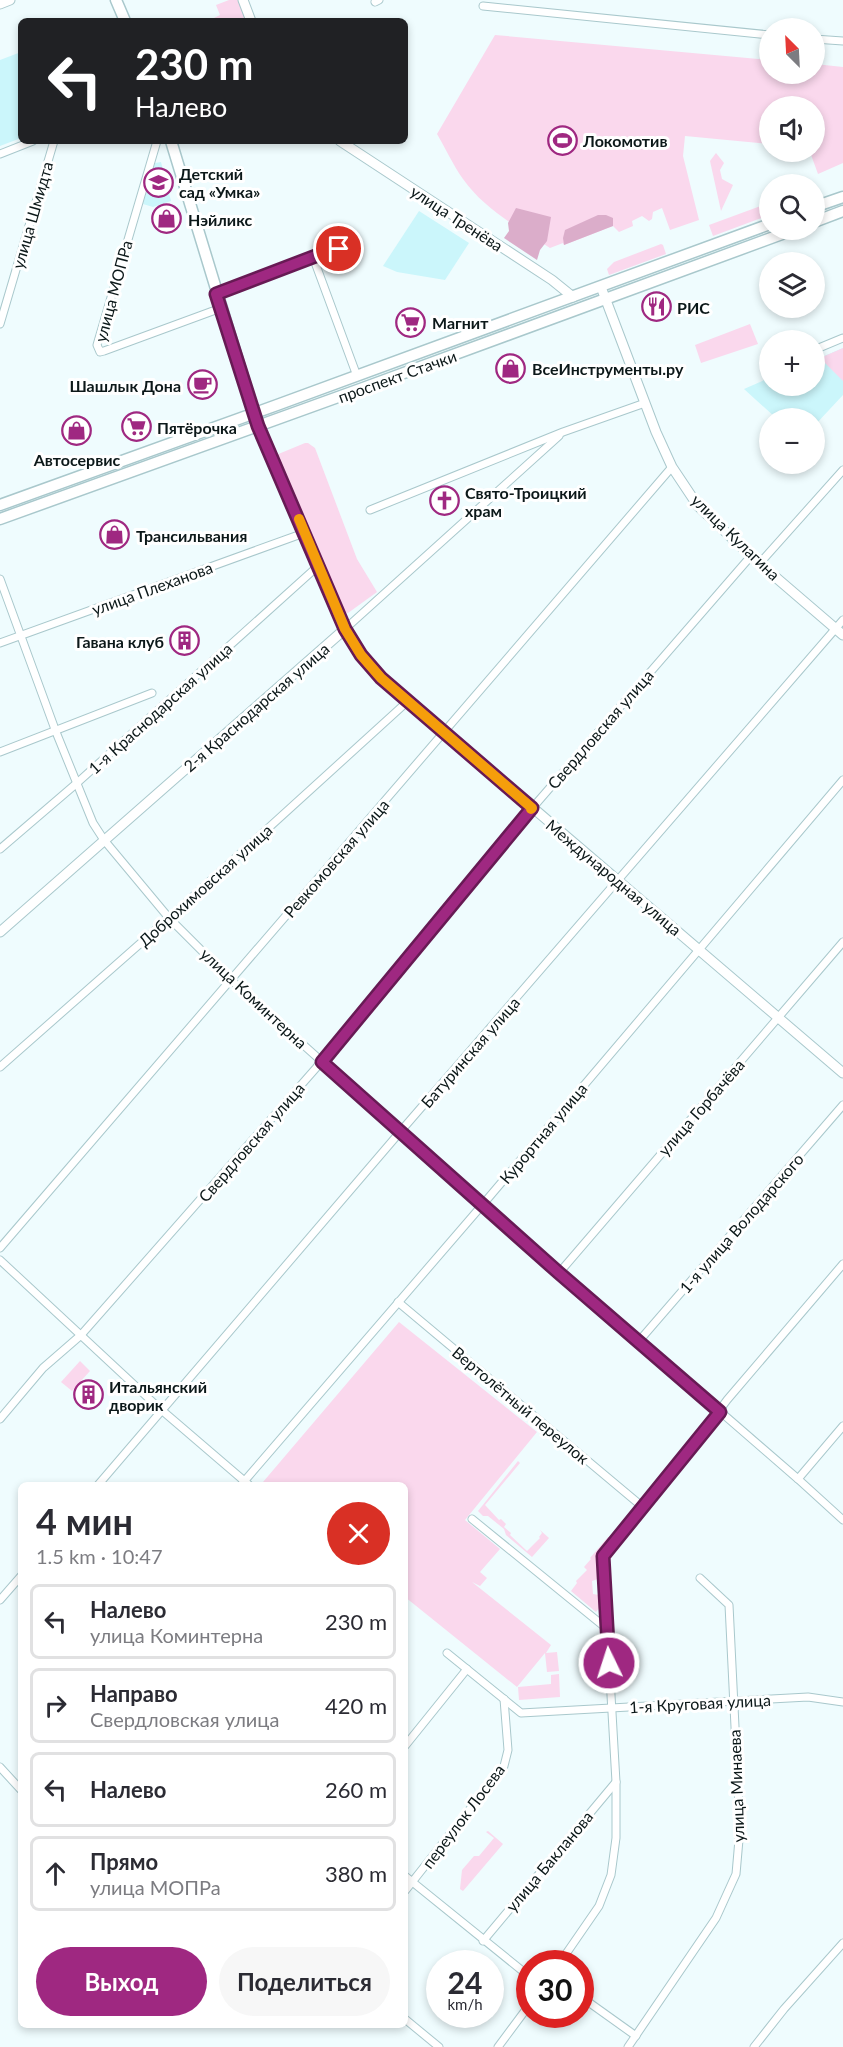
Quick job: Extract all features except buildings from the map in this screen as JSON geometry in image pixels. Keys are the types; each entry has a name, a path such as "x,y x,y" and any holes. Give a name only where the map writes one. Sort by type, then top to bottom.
{"main road":[{"path":"116,0 124,18"},
{"path":"172,144 258,426"},
{"path":"825,203 843,197"},
{"path":"825,218 843,211"},
{"name":"проспект Стачки","path":"0,505 759,228"},
{"name":"проспект Стачки","path":"0,519 766,240"}],"street":[{"path":"0,4 10,0"},
{"path":"243,0 250,18"},
{"path":"483,6 759,33"},
{"path":"825,39 843,40"},
{"path":"0,154 25,144"},
{"name":"улица Шмидта","path":"0,324 53,144"},
{"name":"улица МОПРа","path":"156,144 96,345 100,352 104,351 221,308"},
{"name":"улица Тренёва","path":"345,144 552,280 573,297"},
{"path":"216,294 339,249"},
{"path":"313,257 357,376"},
{"name":"улица Кулагина","path":"601,287 672,467 698,506 751,556 839,632"},
{"path":"825,345 843,338"},
{"path":"370,510 563,432 645,403"},
{"name":"Международная улица","path":"258,426 345,629 361,655 381,678 843,1073"},
{"name":"2-я Краснодарская улица","path":"0,932 345,629 563,432"},
{"name":"Ревкомовская улица","path":"0,1248 672,467"},
{"path":"760,563 843,470"},
{"name":"улица Плеханова","path":"0,643 304,532"},
{"name":"Свердловская улица","path":"0,1419 43,1368 81,1335 322,1062 532,808 751,556"},
{"name":"1-я Краснодарская улица","path":"0,849 77,783 318,566"},
{"name":"улица Коминтерна","path":"0,579 56,732 93,823 104,840 169,918 231,980 482,1206 843,1520"},
{"name":"Батуринская улица","path":"101,1482 618,881 839,632 843,620"},
{"path":"0,752 152,693"},
{"name":"Доброхимовская улица","path":"0,1067 169,918 408,701"},
{"name":"Курортная улица","path":"247,1482 843,780"},
{"name":"улица Горбачёва","path":"559,1273 843,942"},
{"name":"1-я улица Володарского","path":"639,1341 843,1105"},
{"path":"0,1260 243,1482"},
{"path":"569,1950 599,1906 611,1875 616,1838 616,1782 603,1556 644,1508 727,1400 843,1264"},
{"name":"Вертолётный переулок","path":"398,1302 644,1508"},
{"path":"798,1479 843,1426"},
{"path":"472,1519 606,1628"},
{"name":"улица Минаева","path":"628,2047 716,1918 736,1874 740,1828 729,1605 700,1578"},
{"path":"0,1600 18,1579"},
{"path":"447,1653 521,1713"},
{"path":"408,1742 467,1669"},
{"name":"1-я Круговая улица","path":"505,1714 808,1697 843,1702"},
{"name":"переулок Лосева","path":"408,1887 504,1766 508,1750 504,1699"},
{"path":"0,1767 18,1785"},
{"name":"улица Бакланова","path":"483,1941 616,1782"},
{"path":"408,1879 516,1966"},
{"path":"754,2047 784,2009 843,1943"},
{"path":"594,2006 636,2036"},
{"path":"408,2021 439,2047"},
{"path":"498,2047 516,2023"}],"shaded area":[{"path":"229,0 239,0 246,18 214,18 220,15 216,5"},
{"name":"Локомотив","path":"495,35 759,59 759,84 825,84 825,65 843,67 843,163 818,174 814,162 825,162 825,96 759,96 759,143 685,136 683,156 699,220 670,230 662,208 653,212 652,219 649,221 642,216 632,221 633,226 619,232 613,226 550,248 503,218 472,190 459,174 437,134"},
{"path":"18,53 18,139 0,146 0,60"},
{"path":"716,153 724,163 720,170 722,179 733,185 721,211 710,161"},
{"name":"Детский сад «Умка»","path":"161,162 171,201 153,207 143,204 155,163"},
{"path":"759,207 759,219 713,236 709,225"},
{"path":"516,208 551,217 547,241 540,250 537,260 504,238 509,231 508,223"},
{"path":"419,211 469,243 445,280 397,272 383,266"},
{"path":"598,215 613,218 613,226 564,245 565,230"},
{"path":"661,244 666,254 609,275 607,269 614,262"},
{"path":"750,324 758,344 701,363 695,345"},
{"path":"843,348 843,395 825,414 825,408 765,408 744,389 759,382 759,396 825,396 825,356"},
{"path":"843,348 843,381 825,363 825,356"},
{"path":"305,443 315,448 357,559 377,592 348,613 342,612 275,457"},
{"path":"399,1322 537,1432 465,1520 500,1549 480,1572 487,1578 480,1586 472,1582 551,1645 546,1653 557,1652 559,1671 547,1672 545,1653 517,1687 408,1599 408,1482 263,1482"},
{"path":"80,1361 90,1371 72,1391 61,1382"},
{"path":"518,1461 520,1463 485,1505 506,1524 504,1527 511,1533 510,1535 527,1551 540,1538 542,1533 540,1530 549,1538 532,1557 506,1535 504,1529 478,1511"},
{"path":"608,1537 610,1538 598,1555 598,1579 592,1581 593,1594 599,1595 599,1608 596,1612 571,1591 576,1581 587,1570 584,1567 590,1558"},
{"path":"559,1674 560,1697 519,1700 518,1687 551,1684 551,1675"},
{"path":"488,1831 503,1844 463,1891 460,1889 462,1870 474,1856 479,1856 494,1838 486,1832"}],"slow traffic":[{"path":"299,519 345,629 361,655 381,678 531,809"}],"place":[{"name":"Локомотив","path":"562,140"},
{"name":"Детский сад «Умка»","path":"158,182"},
{"name":"Нэйликс","path":"167,219"},
{"name":"РИС","path":"656,307"},
{"name":"Магнит","path":"411,322"},
{"name":"ВсеИнструменты.ру","path":"511,368"},
{"name":"Шашлык Дона","path":"202,385"},
{"name":"Пятёрочка","path":"136,427"},
{"name":"Автосервис","path":"77,431"},
{"name":"Свято-Троицкий храм","path":"444,501"},
{"name":"Трансильвания","path":"115,535"},
{"name":"Гавана клуб","path":"185,641"},
{"name":"Итальянский дворик","path":"88,1395"}],"route":[{"path":"339,249 216,294 252,408 345,629 361,655 381,678 532,808 322,1062 482,1206 720,1412 603,1556 609,1663"}]}
